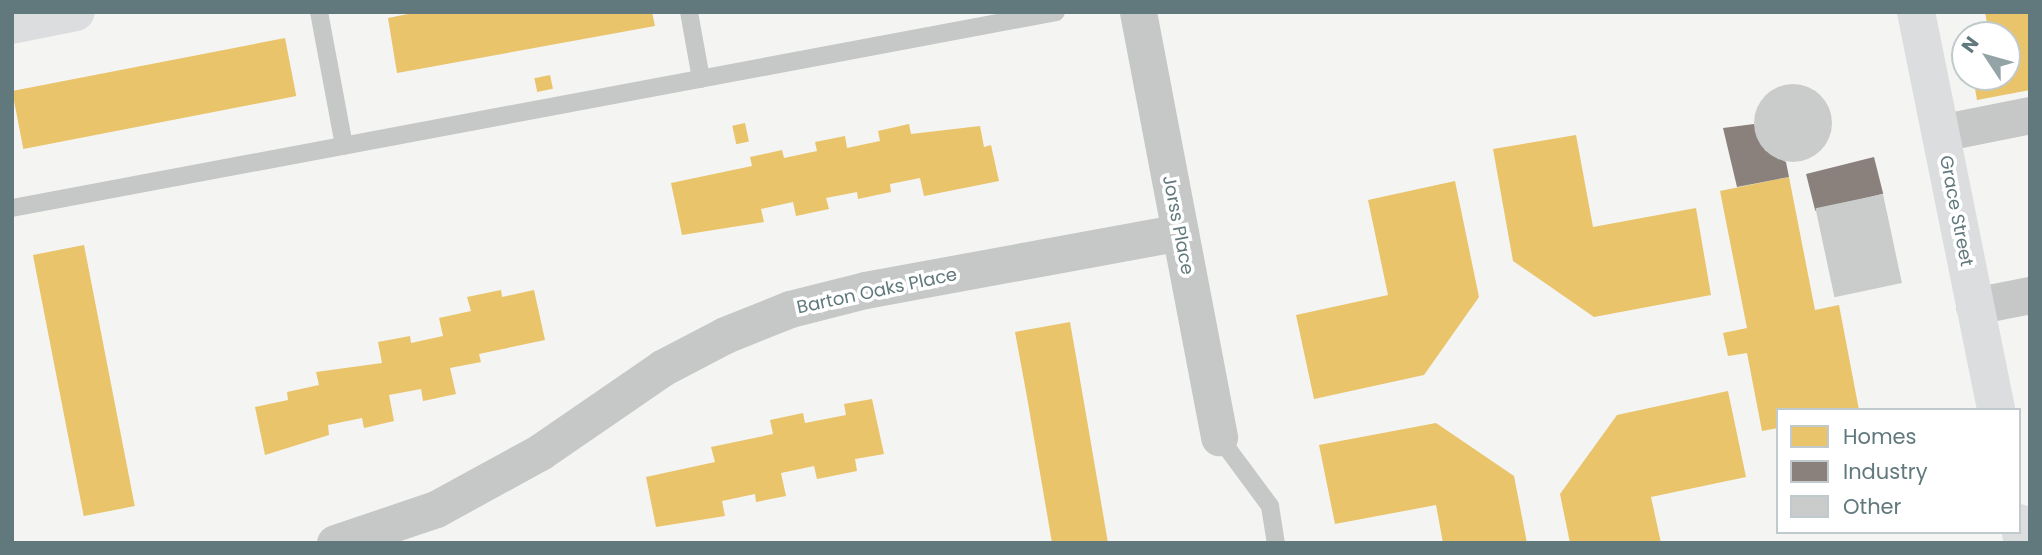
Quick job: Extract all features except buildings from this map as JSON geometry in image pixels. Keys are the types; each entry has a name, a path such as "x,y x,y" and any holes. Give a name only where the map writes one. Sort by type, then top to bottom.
{"street":[{"path":"12,24 76,12"},
{"name":"Jorss Place","path":"1138,12 1219,438"},
{"name":"Grace Street","path":"1916,12 1996,408"},
{"path":"1940,133 2030,115"},
{"name":"Barton Oaks Place","path":"335,543 436,509 540,452 662,368 724,335 790,309 865,290 1180,232"},
{"path":"1974,306 2030,295"}],"lane":[{"path":"320,12 344,146"},
{"path":"689,12 701,79"},
{"path":"12,208 1056,12"},
{"path":"1219,438 1270,506 1276,543"}]}
